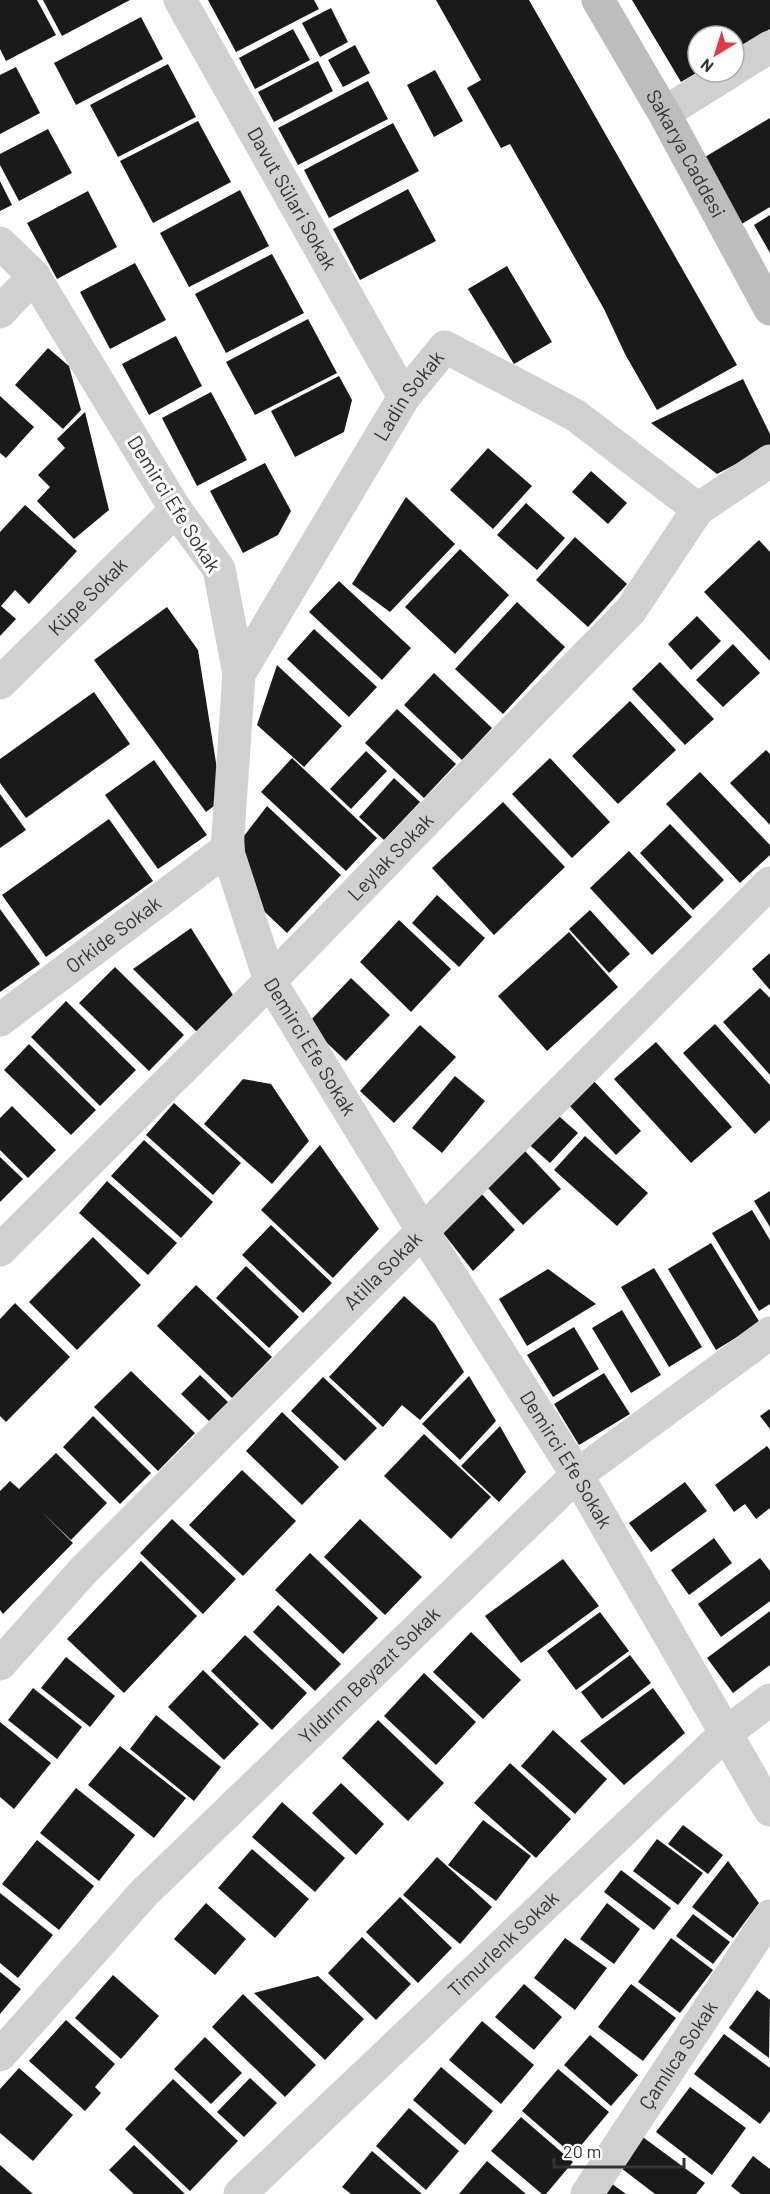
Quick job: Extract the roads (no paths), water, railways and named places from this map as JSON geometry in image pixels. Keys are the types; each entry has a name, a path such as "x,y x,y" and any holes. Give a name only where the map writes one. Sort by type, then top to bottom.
{"main road":[{"name":"Sakarya Caddesi","path":"598,0 664,113 770,309"}],"street":[{"name":"Davut Sülari Sokak","path":"180,0 404,397"},
{"path":"746,62 770,47"},
{"path":"664,113 711,84"},
{"name":"Demirci Efe Sokak","path":"0,243 34,276 176,510 219,569 239,674 227,849 270,981 422,1230 577,1475 770,1810"},
{"path":"0,312 34,276"},
{"name":"Ladin Sokak","path":"239,674 404,397 445,347 575,415 698,509"},
{"name":"Leylak Sokak","path":"0,1250 270,981 631,610 698,509 770,461"},
{"name":"Küpe Sokak","path":"0,683 176,510"},
{"name":"Orkide Sokak","path":"0,1020 227,849"},
{"name":"Atilla Sokak","path":"0,1664 83,1571 770,883"},
{"name":"Yıldırım Beyazıt Sokak","path":"0,2055 144,1893 577,1475 770,1333"},
{"name":"Timurlenk Sokak","path":"240,2194 726,1733 770,1700"},
{"name":"Çamlıca Sokak","path":"587,2194 770,1916"}]}
